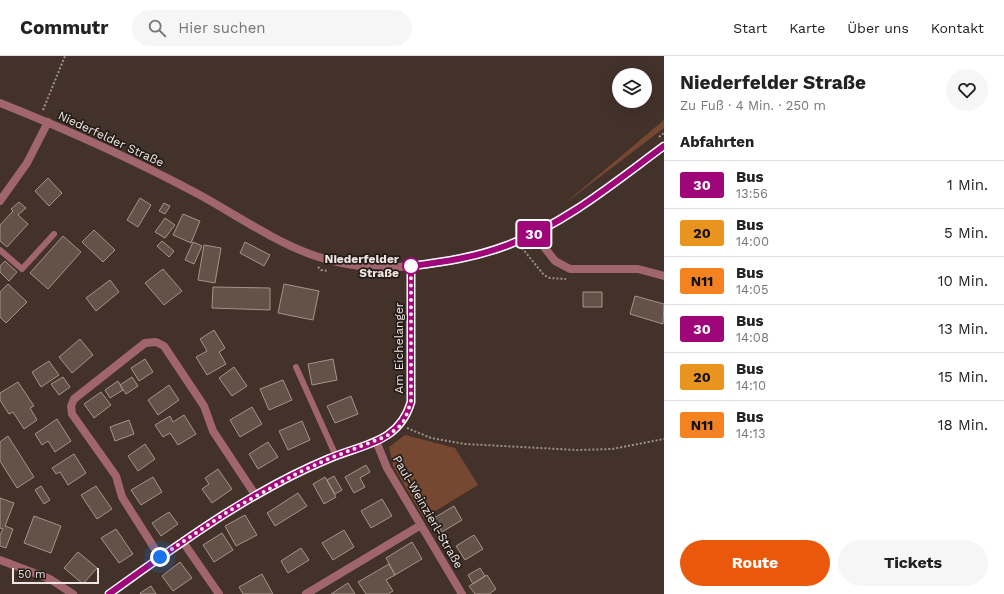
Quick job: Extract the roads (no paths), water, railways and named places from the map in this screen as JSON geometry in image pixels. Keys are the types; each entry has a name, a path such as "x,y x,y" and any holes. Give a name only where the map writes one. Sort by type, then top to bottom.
{"street":[{"name":"Niederfelder Straße","path":"0,103 39,118 130,160 198,194 274,238 312,254 335,261 360,265 411,266 486,252 534,234 591,200 664,146"},
{"path":"0,200 27,162 48,122"},
{"path":"534,234 555,261 570,270 638,269 664,276"},
{"name":"Am Eichelanger","path":"109,594 160,557 229,511 298,473 387,436 400,426 405,419 411,402 411,266"},
{"path":"160,557 122,497 116,476 72,414 71,406 74,400 145,343 156,342 164,346 204,406 213,431 256,496"},
{"name":"Paul-Weinzierl-Straße","path":"376,441 387,468 462,594"},
{"path":"306,594 421,525"},
{"path":"183,542 219,594"},
{"path":"0,560 50,579 73,594"}],"lane":[{"path":"0,250 22,269 54,234"},
{"path":"296,367 336,456"}],"place":[{"name":"Niederfelder Straße","path":"411,266"}]}
